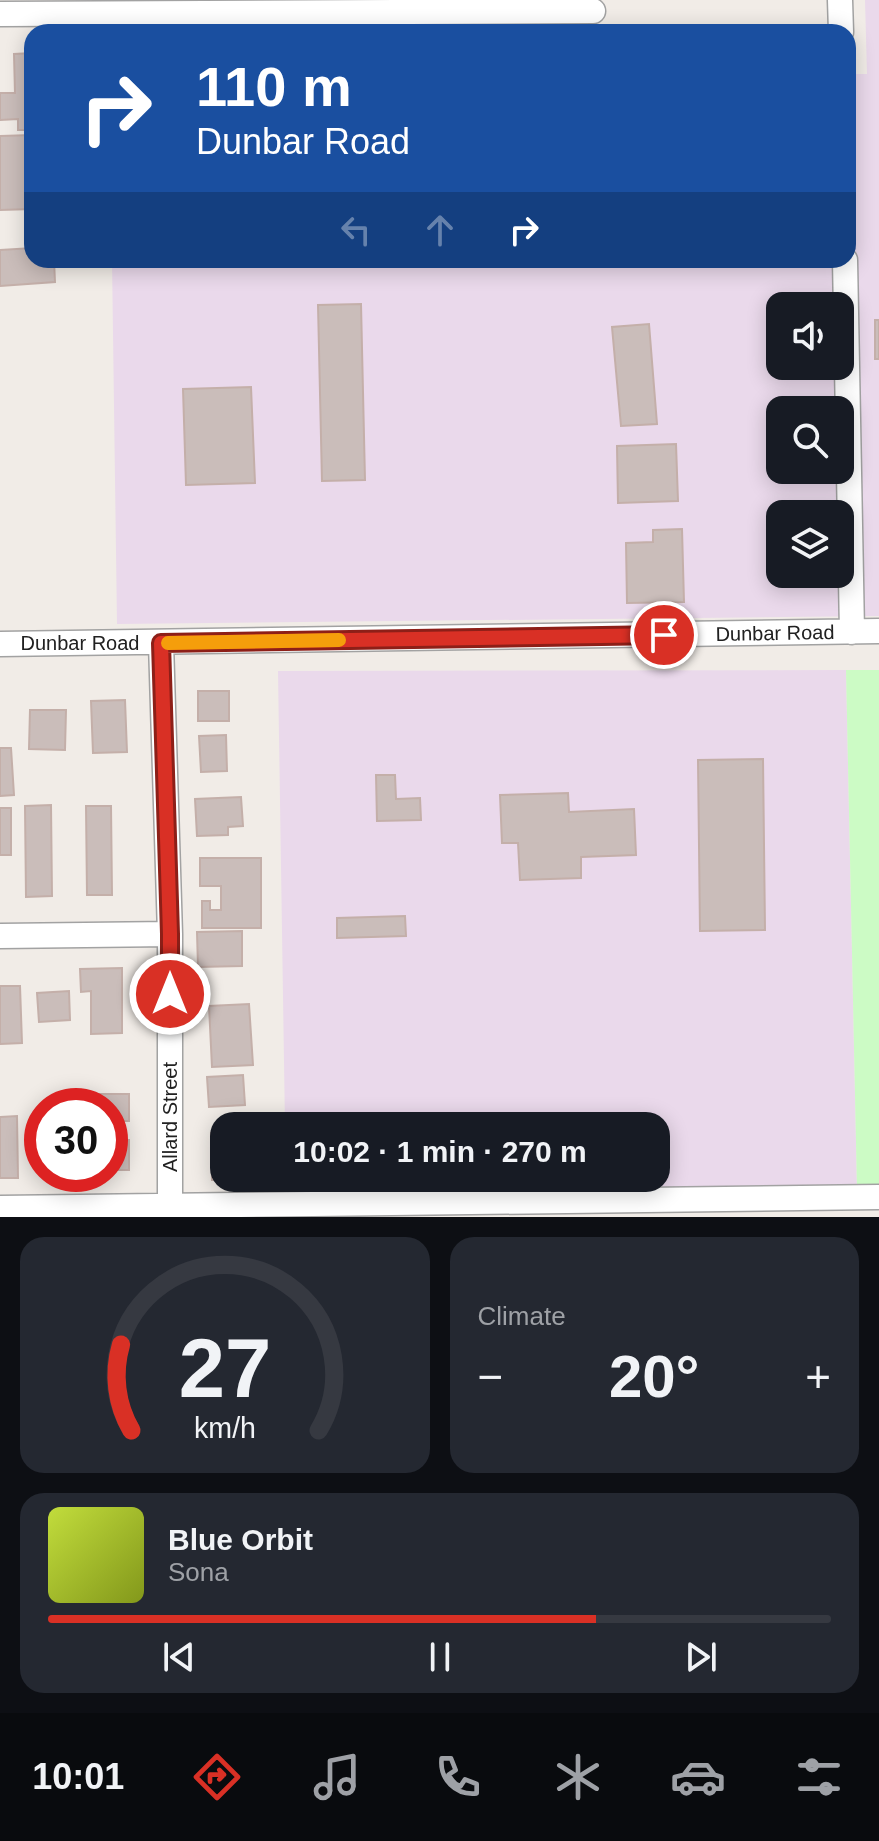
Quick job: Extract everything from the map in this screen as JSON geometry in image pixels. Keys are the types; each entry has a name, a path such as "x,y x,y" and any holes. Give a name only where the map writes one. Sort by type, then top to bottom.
{"street":[{"path":"840,0 841,24"},
{"path":"0,14 593,11"},
{"path":"845,268 852,632"},
{"name":"Dunbar Road","path":"0,644 879,631"},
{"name":"Allard Street","path":"161,643 170,934 170,1207"},
{"path":"0,936 170,934"},
{"path":"0,1208 710,1208 879,1197"}],"shaded area":[{"path":"865,0 879,0 879,616 117,624 112,268 856,268 856,74 867,74"},
{"path":"846,670 857,1189 670,1190 670,1112 285,1112 278,671"},
{"path":"286,1192 429,1192 286,1193"}],"green space":[{"path":"846,670 879,670 879,1188 857,1189"}],"building":[{"path":"24,53 24,130 18,130 18,119 0,120 0,93 15,93 14,54"},
{"path":"24,135 24,209 0,210 0,136"},
{"path":"24,248 24,268 54,268 55,282 0,286 0,250"},
{"path":"361,304 365,480 322,481 318,305"},
{"path":"875,320 879,320 879,359 875,359"},
{"path":"649,324 657,424 621,426 612,327"},
{"path":"251,387 255,483 186,485 183,389"},
{"path":"676,444 678,501 618,503 617,446"},
{"path":"682,529 684,602 627,603 626,543 653,542 653,530"},
{"path":"198,691 229,691 229,721 198,721"},
{"path":"125,700 127,752 93,753 91,701"},
{"path":"30,710 66,710 65,750 29,749"},
{"path":"226,735 227,771 201,772 199,736"},
{"path":"0,748 11,748 14,795 0,796"},
{"path":"763,759 765,930 700,931 698,760"},
{"path":"376,775 395,775 396,799 420,798 421,820 377,821"},
{"path":"568,793 569,812 634,809 636,855 581,857 581,878 520,880 518,843 502,843 500,795"},
{"path":"241,797 243,826 228,827 228,835 197,836 195,799"},
{"path":"51,805 52,896 26,897 25,806"},
{"path":"86,806 111,806 112,895 87,895"},
{"path":"0,808 11,808 11,855 0,855"},
{"path":"200,858 261,858 261,928 202,928 202,901 210,901 210,910 221,910 221,886 200,886"},
{"path":"405,916 406,936 337,938 337,918"},
{"path":"242,931 242,966 198,967 197,932"},
{"path":"122,968 122,1033 91,1034 91,991 81,992 80,969"},
{"path":"0,986 20,986 22,1043 0,1044"},
{"path":"69,991 70,1020 39,1022 37,993"},
{"path":"249,1004 253,1065 212,1067 209,1006"},
{"path":"243,1075 245,1105 209,1107 207,1077"},
{"path":"17,1116 18,1178 0,1178 0,1117"}],"slow traffic":[{"path":"168,643 339,640"}],"route":[{"path":"170,994 161,643 664,635"}]}
